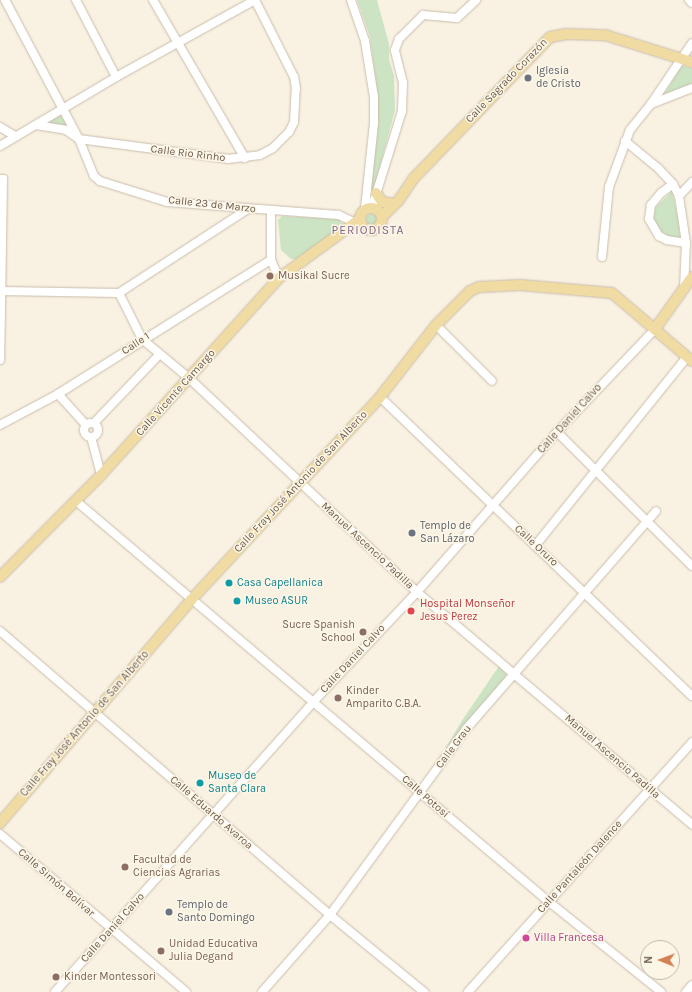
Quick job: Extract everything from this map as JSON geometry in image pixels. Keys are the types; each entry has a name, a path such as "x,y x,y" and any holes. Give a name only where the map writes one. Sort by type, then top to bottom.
{"main road":[{"name":"Calle Sagrado Corazón","path":"382,217 413,179 550,37 567,34 604,34 692,62"},
{"path":"376,193 382,202 394,204"},
{"path":"369,208 379,210 382,217 382,224 376,229 369,230 359,222 369,208"},
{"name":"Calle Vicente Camargo","path":"0,577 101,475 190,379 279,278 359,222"},
{"path":"655,329 692,277"},
{"name":"Calle Fray José Antonio de San Alberto","path":"0,823 191,600 380,396 436,325 470,291 479,287 520,285 612,293 689,359"}],"street":[{"name":"Calle 23 de Marzo","path":"5,0 79,139 94,176 109,185 167,202 338,215 359,222"},
{"path":"76,0 116,77"},
{"path":"153,0 245,158"},
{"path":"0,146 116,77 255,0"},
{"name":"Calle Rio Rinho","path":"36,125 66,130 79,139 228,159 260,155 280,142 294,122 297,105 294,77 255,0"},
{"path":"351,0 365,41 374,97 369,208"},
{"path":"369,208 376,193 402,111 403,83 395,50 399,39 424,15 457,18 476,0"},
{"path":"689,0 692,3"},
{"path":"602,257 609,187 625,141 630,130 651,104 679,58 692,43"},
{"path":"651,104 692,88"},
{"path":"0,127 15,136"},
{"path":"625,141 658,168 673,184 679,196 686,243 684,289"},
{"path":"0,179 3,179 0,360"},
{"path":"679,196 692,182"},
{"path":"673,184 661,193 651,205 649,219 659,236 668,240 686,243"},
{"path":"1,291 119,293 248,209"},
{"path":"271,211 271,260 279,278"},
{"name":"Calle 1","path":"0,424 58,394 271,260"},
{"name":"Manuel Ascencio Padilla","path":"119,293 142,340 190,379 299,483 417,592 692,824"},
{"path":"436,325 492,381"},
{"name":"Calle Daniel Calvo","path":"55,992 214,816 314,701 417,592 557,432 655,329"},
{"path":"101,475 91,437 85,434 90,424 160,354"},
{"path":"535,546 596,470 689,359"},
{"path":"58,394 98,431 91,437"},
{"name":"Calle Oruro","path":"380,396 492,506 692,696"},
{"path":"557,432 648,520 692,566"},
{"name":"Calle Potosí","path":"76,501 191,600 314,701 548,901 661,992"},
{"name":"Calle Grau","path":"262,992 330,915 466,729 656,511"},
{"name":"Calle Eduardo Avaroa","path":"0,631 330,915 424,992"},
{"name":"Calle Pantaleón Dalence","path":"468,992 692,742"},
{"name":"Calle Simón Bolívar","path":"0,834 186,992"},
{"path":"686,992 692,985"}],"green space":[{"path":"357,0 377,0 389,44 389,59 394,76 395,110 372,196 369,193 378,97 370,37"},
{"path":"681,66 692,68 692,84 663,96"},
{"path":"60,114 68,127 44,124"},
{"path":"672,191 679,222 680,238 668,236 659,230 653,219 655,208"},
{"path":"371,213 375,215 377,219 375,223 371,225 367,223 365,219 367,215"},
{"path":"282,216 339,219 343,226 296,259 291,259 281,250 278,220"},
{"path":"499,666 506,674 505,678 436,764 463,719"}],"place":[{"name":"Iglesia de Cristo","path":"528,78"},
{"name":"Musikal Sucre","path":"270,276"},
{"name":"Templo de San Lázaro","path":"412,533"},
{"name":"Casa Capellanica","path":"229,583"},
{"name":"Museo ASUR","path":"237,601"},
{"name":"Hospital Monseñor Jesus Perez","path":"411,611"},
{"name":"Sucre Spanish School","path":"363,632"},
{"name":"Kinder Amparito C.B.A.","path":"338,698"},
{"name":"Museo de Santa Clara","path":"200,783"},
{"name":"Facultad de Ciencias Agrarias","path":"125,867"},
{"name":"Templo de Santo Domingo","path":"169,912"},
{"name":"Villa Francesa","path":"526,938"},
{"name":"Unidad Educativa Julia Degand","path":"161,951"},
{"name":"Kinder Montessori","path":"56,977"}],"district":[{"name":"PERIODISTA","path":"368,231"}]}
